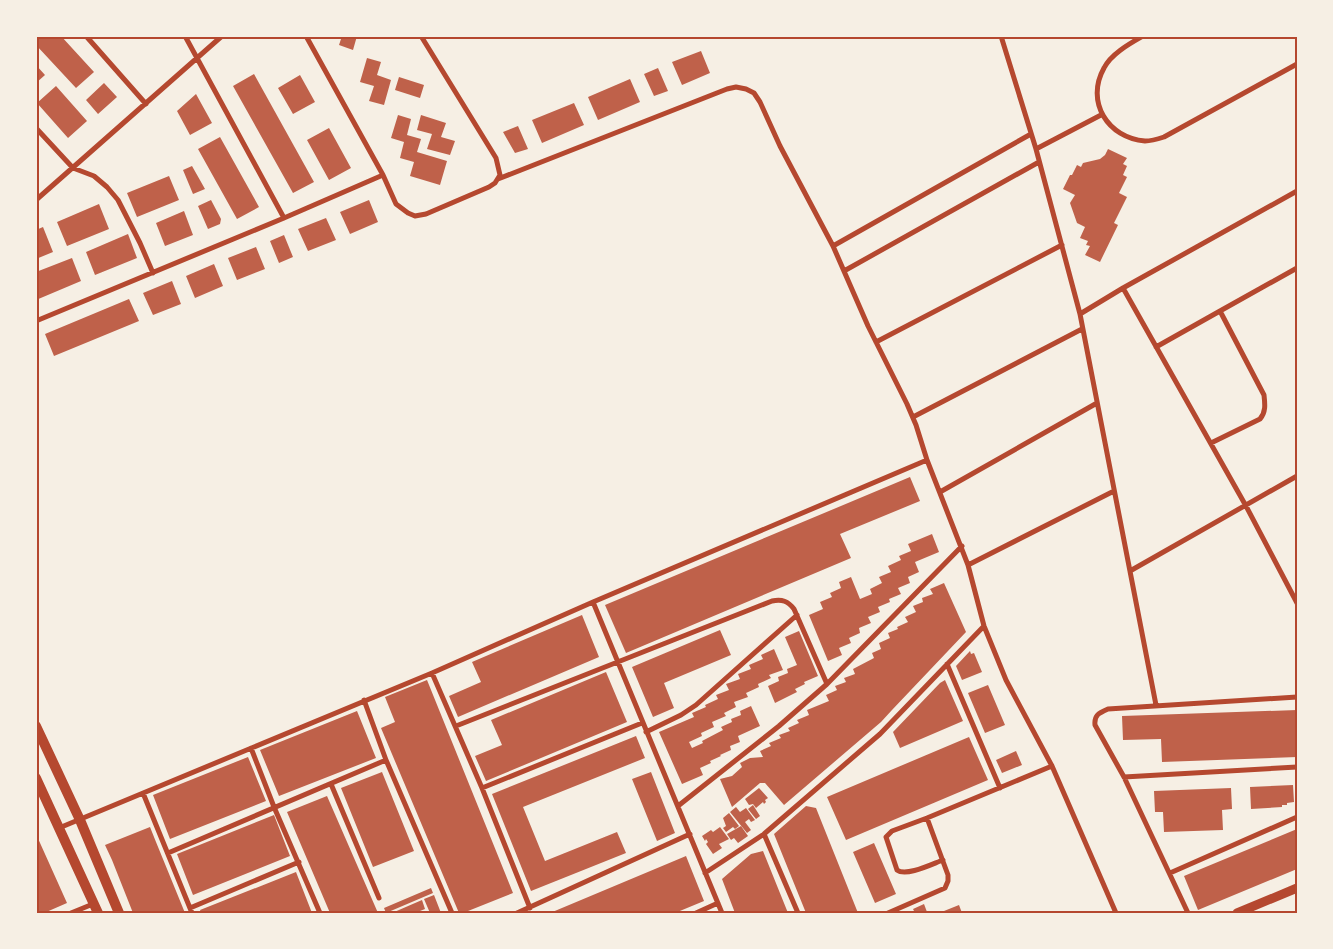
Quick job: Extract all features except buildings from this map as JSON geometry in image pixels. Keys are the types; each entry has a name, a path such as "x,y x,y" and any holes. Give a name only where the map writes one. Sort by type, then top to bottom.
{"main road":[{"path":"36,726 80,820 119,913"},
{"path":"36,778 96,908"}],"street":[{"path":"86,36 146,104"},
{"path":"185,36 284,218"},
{"path":"36,200 222,36"},
{"path":"306,36 396,204 408,213 416,216 426,214 489,187 498,179 727,89 736,86 754,93 833,246 876,342 913,417 927,460 962,546 984,626 1006,680 1052,766 1116,913"},
{"path":"421,36 496,158 500,171 498,179"},
{"path":"1001,36 1040,162 1080,314 1156,705"},
{"path":"1143,36 1120,51 1104,67 1100,78 1097,100 1102,115 1115,130 1134,139 1148,141 1164,137 1297,64"},
{"path":"1036,149 1102,115"},
{"path":"36,128 73,168 94,176 118,200 153,273"},
{"path":"833,246 1031,134"},
{"path":"844,271 1040,162"},
{"path":"36,321 284,218 382,175"},
{"path":"1080,314 1297,191"},
{"path":"876,342 1062,246"},
{"path":"1156,348 1297,268"},
{"path":"1123,288 1246,506 1297,603"},
{"path":"1211,443 1260,419 1266,405 1264,395 1220,311"},
{"path":"913,417 1082,329"},
{"path":"940,492 1097,403"},
{"path":"58,828 432,673 593,602 927,460"},
{"path":"1130,571 1297,476"},
{"path":"968,565 1114,491"},
{"path":"678,806 779,726 827,684 962,546"},
{"path":"456,726 772,601 781,600 791,605 827,684"},
{"path":"593,602 722,913"},
{"path":"646,732 681,715 696,704 797,615"},
{"path":"706,873 764,834 880,734 984,626"},
{"path":"947,664 1000,788"},
{"path":"432,673 482,788 530,908"},
{"path":"1188,913 1124,777 1095,725 1094,718 1098,713 1108,709 1297,697"},
{"path":"364,700 386,760 452,913"},
{"path":"482,788 642,723"},
{"path":"251,748 274,807 320,913"},
{"path":"168,853 386,760"},
{"path":"943,860 900,873 897,870 886,840 888,835 892,831 1052,766"},
{"path":"1124,777 1297,767"},
{"path":"331,784 379,898"},
{"path":"142,793 191,911 299,862"},
{"path":"1170,874 1297,817"},
{"path":"888,913 903,910 945,888 948,878 927,818"},
{"path":"517,913 690,834"},
{"path":"764,834 798,913"},
{"path":"1237,913 1297,888"},
{"path":"696,913 718,903"},
{"path":"70,913 96,908"}]}
